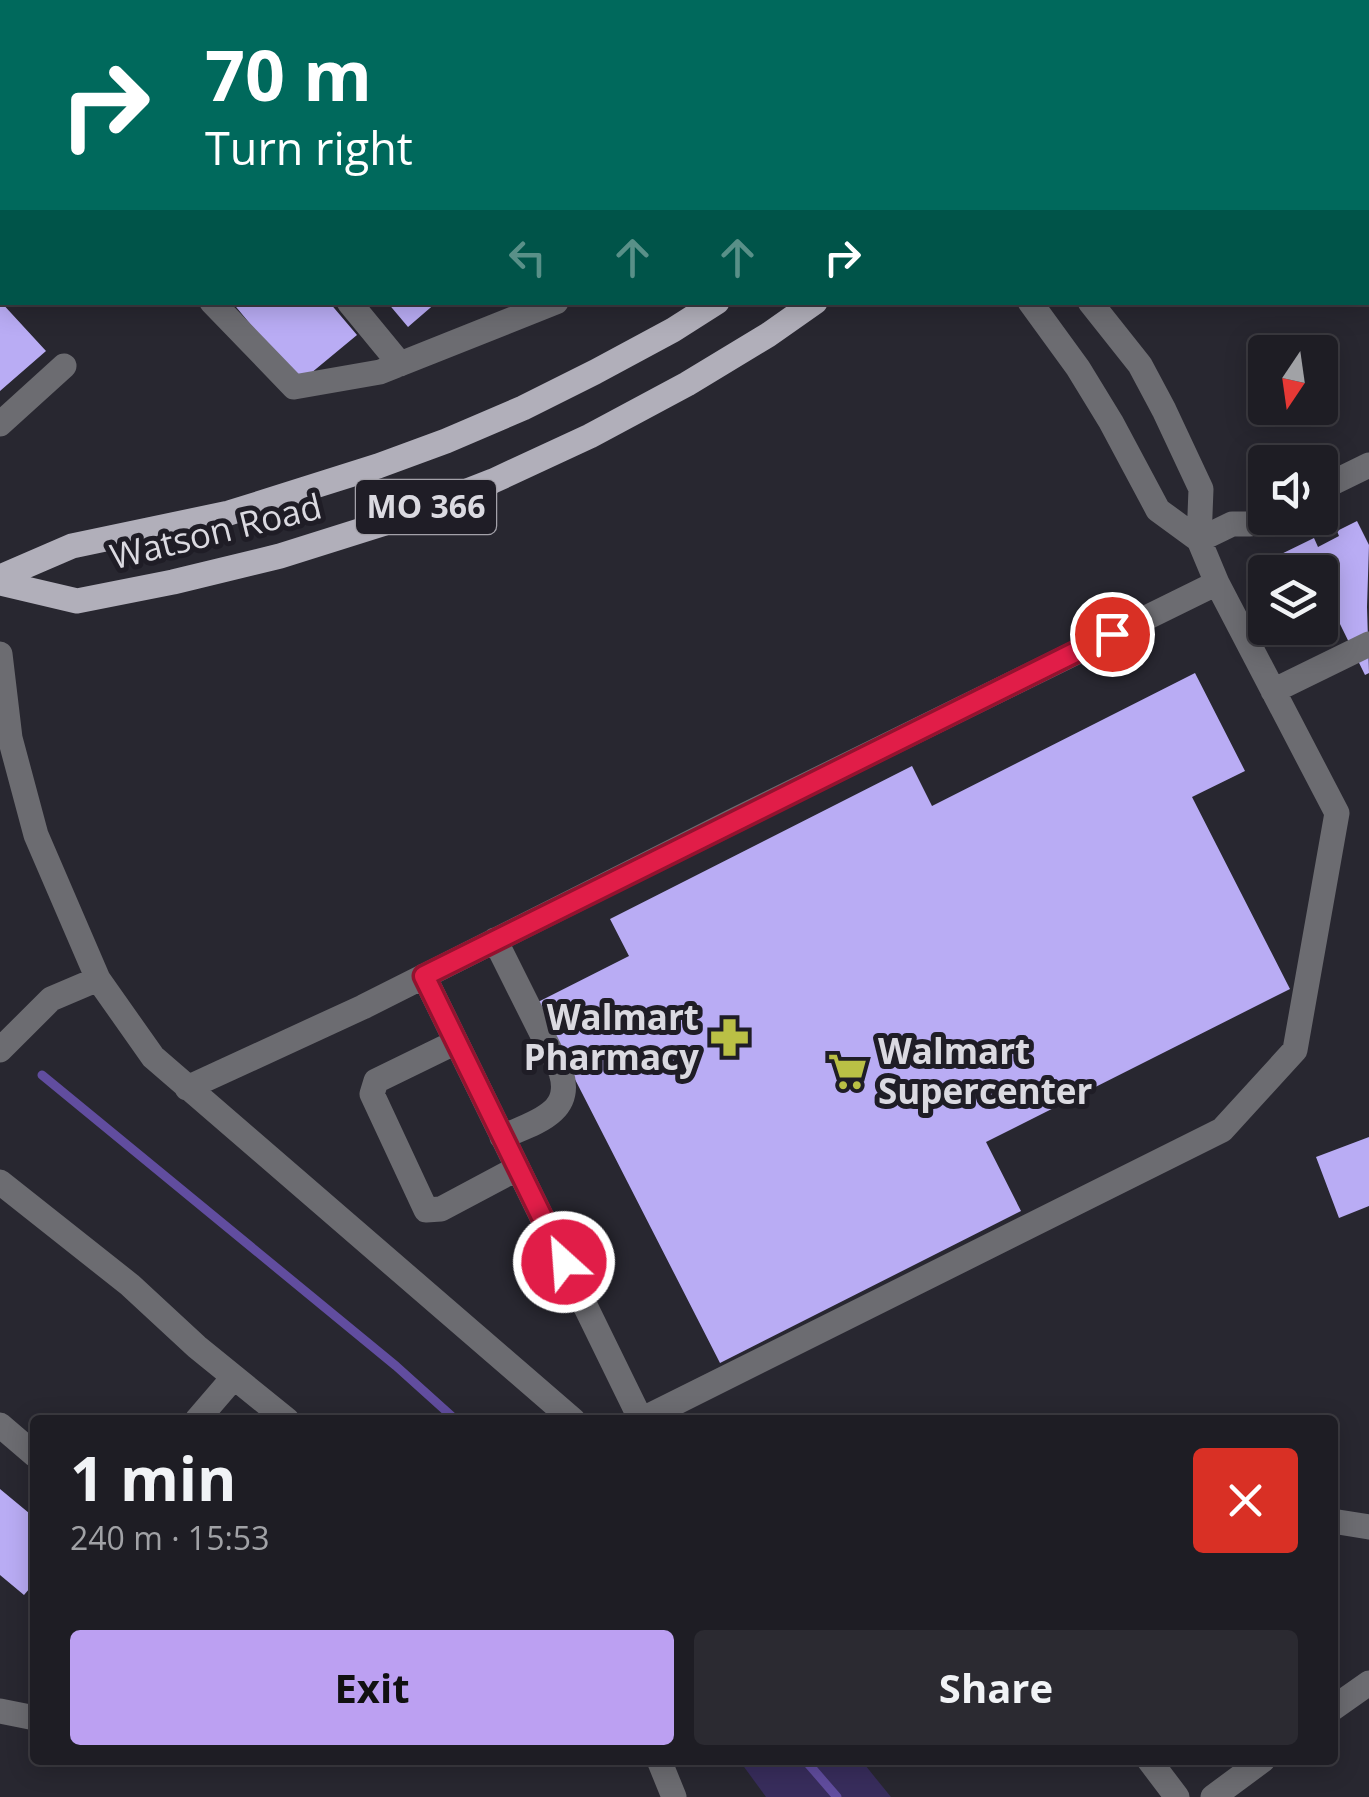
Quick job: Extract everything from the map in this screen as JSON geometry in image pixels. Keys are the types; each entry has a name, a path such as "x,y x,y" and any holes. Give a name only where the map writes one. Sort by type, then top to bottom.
{"main road":[{"name":"Watson Road","path":"0,580 72,546 229,513 446,441 595,372 712,305"},
{"name":"Watson Road","path":"0,580 77,601 280,556 388,522 590,436 687,384 811,305"}],"street":[{"path":"215,305 294,387 380,372 509,310 538,305"},
{"path":"351,305 400,364"},
{"path":"1032,305 1112,422 1158,510 1199,540"},
{"path":"651,1415 1222,1130 1295,1050 1338,813 1199,540 1201,489 1194,473 1140,365 1092,305"},
{"path":"0,424 64,366"},
{"path":"1338,464 1369,449"},
{"path":"1338,481 1369,465"},
{"path":"1232,524 1248,508"},
{"path":"1199,540 1232,524 1248,524"},
{"path":"187,1088 362,1007 1218,583"},
{"path":"1273,690 1369,644"},
{"path":"0,654 10,738 36,835 98,978 153,1056 567,1415"},
{"path":"495,940 566,1086 557,1107 548,1116 502,1137"},
{"path":"424,976 639,1415"},
{"path":"0,1050 50,999 98,978"},
{"path":"456,1042 376,1081 372,1094 426,1210 441,1209 518,1168"},
{"path":"0,1182 130,1285 281,1415"},
{"path":"201,1415 234,1377"},
{"path":"0,1425 30,1450"},
{"path":"1338,1522 1369,1527"},
{"path":"1338,1705 1369,1682"},
{"path":"0,1711 30,1717"},
{"path":"661,1765 674,1797"},
{"path":"1153,1765 1178,1797"},
{"path":"1213,1797 1257,1765"}],"shaded area":[{"path":"743,1765 865,1765 891,1797 766,1797"}],"building":[{"path":"0,305 4,305 46,351 0,391"},
{"path":"234,305 332,305 357,335 299,383"},
{"path":"390,305 434,305 408,327"},
{"path":"1357,521 1369,545 1369,673 1365,675 1338,622 1338,555 1279,555 1314,538 1318,547 1339,536 1338,530"},
{"name":"Walmart Supercenter","path":"1195,673 1245,771 1192,797 1290,989 986,1142 1021,1211 720,1363 536,1003 629,956 610,919 912,766 932,806"},
{"path":"1369,1137 1369,1206 1339,1218 1316,1157"},
{"path":"0,1489 30,1514 30,1588 24,1595 0,1575"}],"waterway":[{"path":"42,1075 450,1415"},
{"path":"809,1765 837,1797"}],"place":[{"name":"Walmart Pharmacy","path":"729,1038"},
{"name":"Walmart Supercenter","path":"848,1072"}],"route":[{"path":"564,1262 424,976 1112,634"}]}
